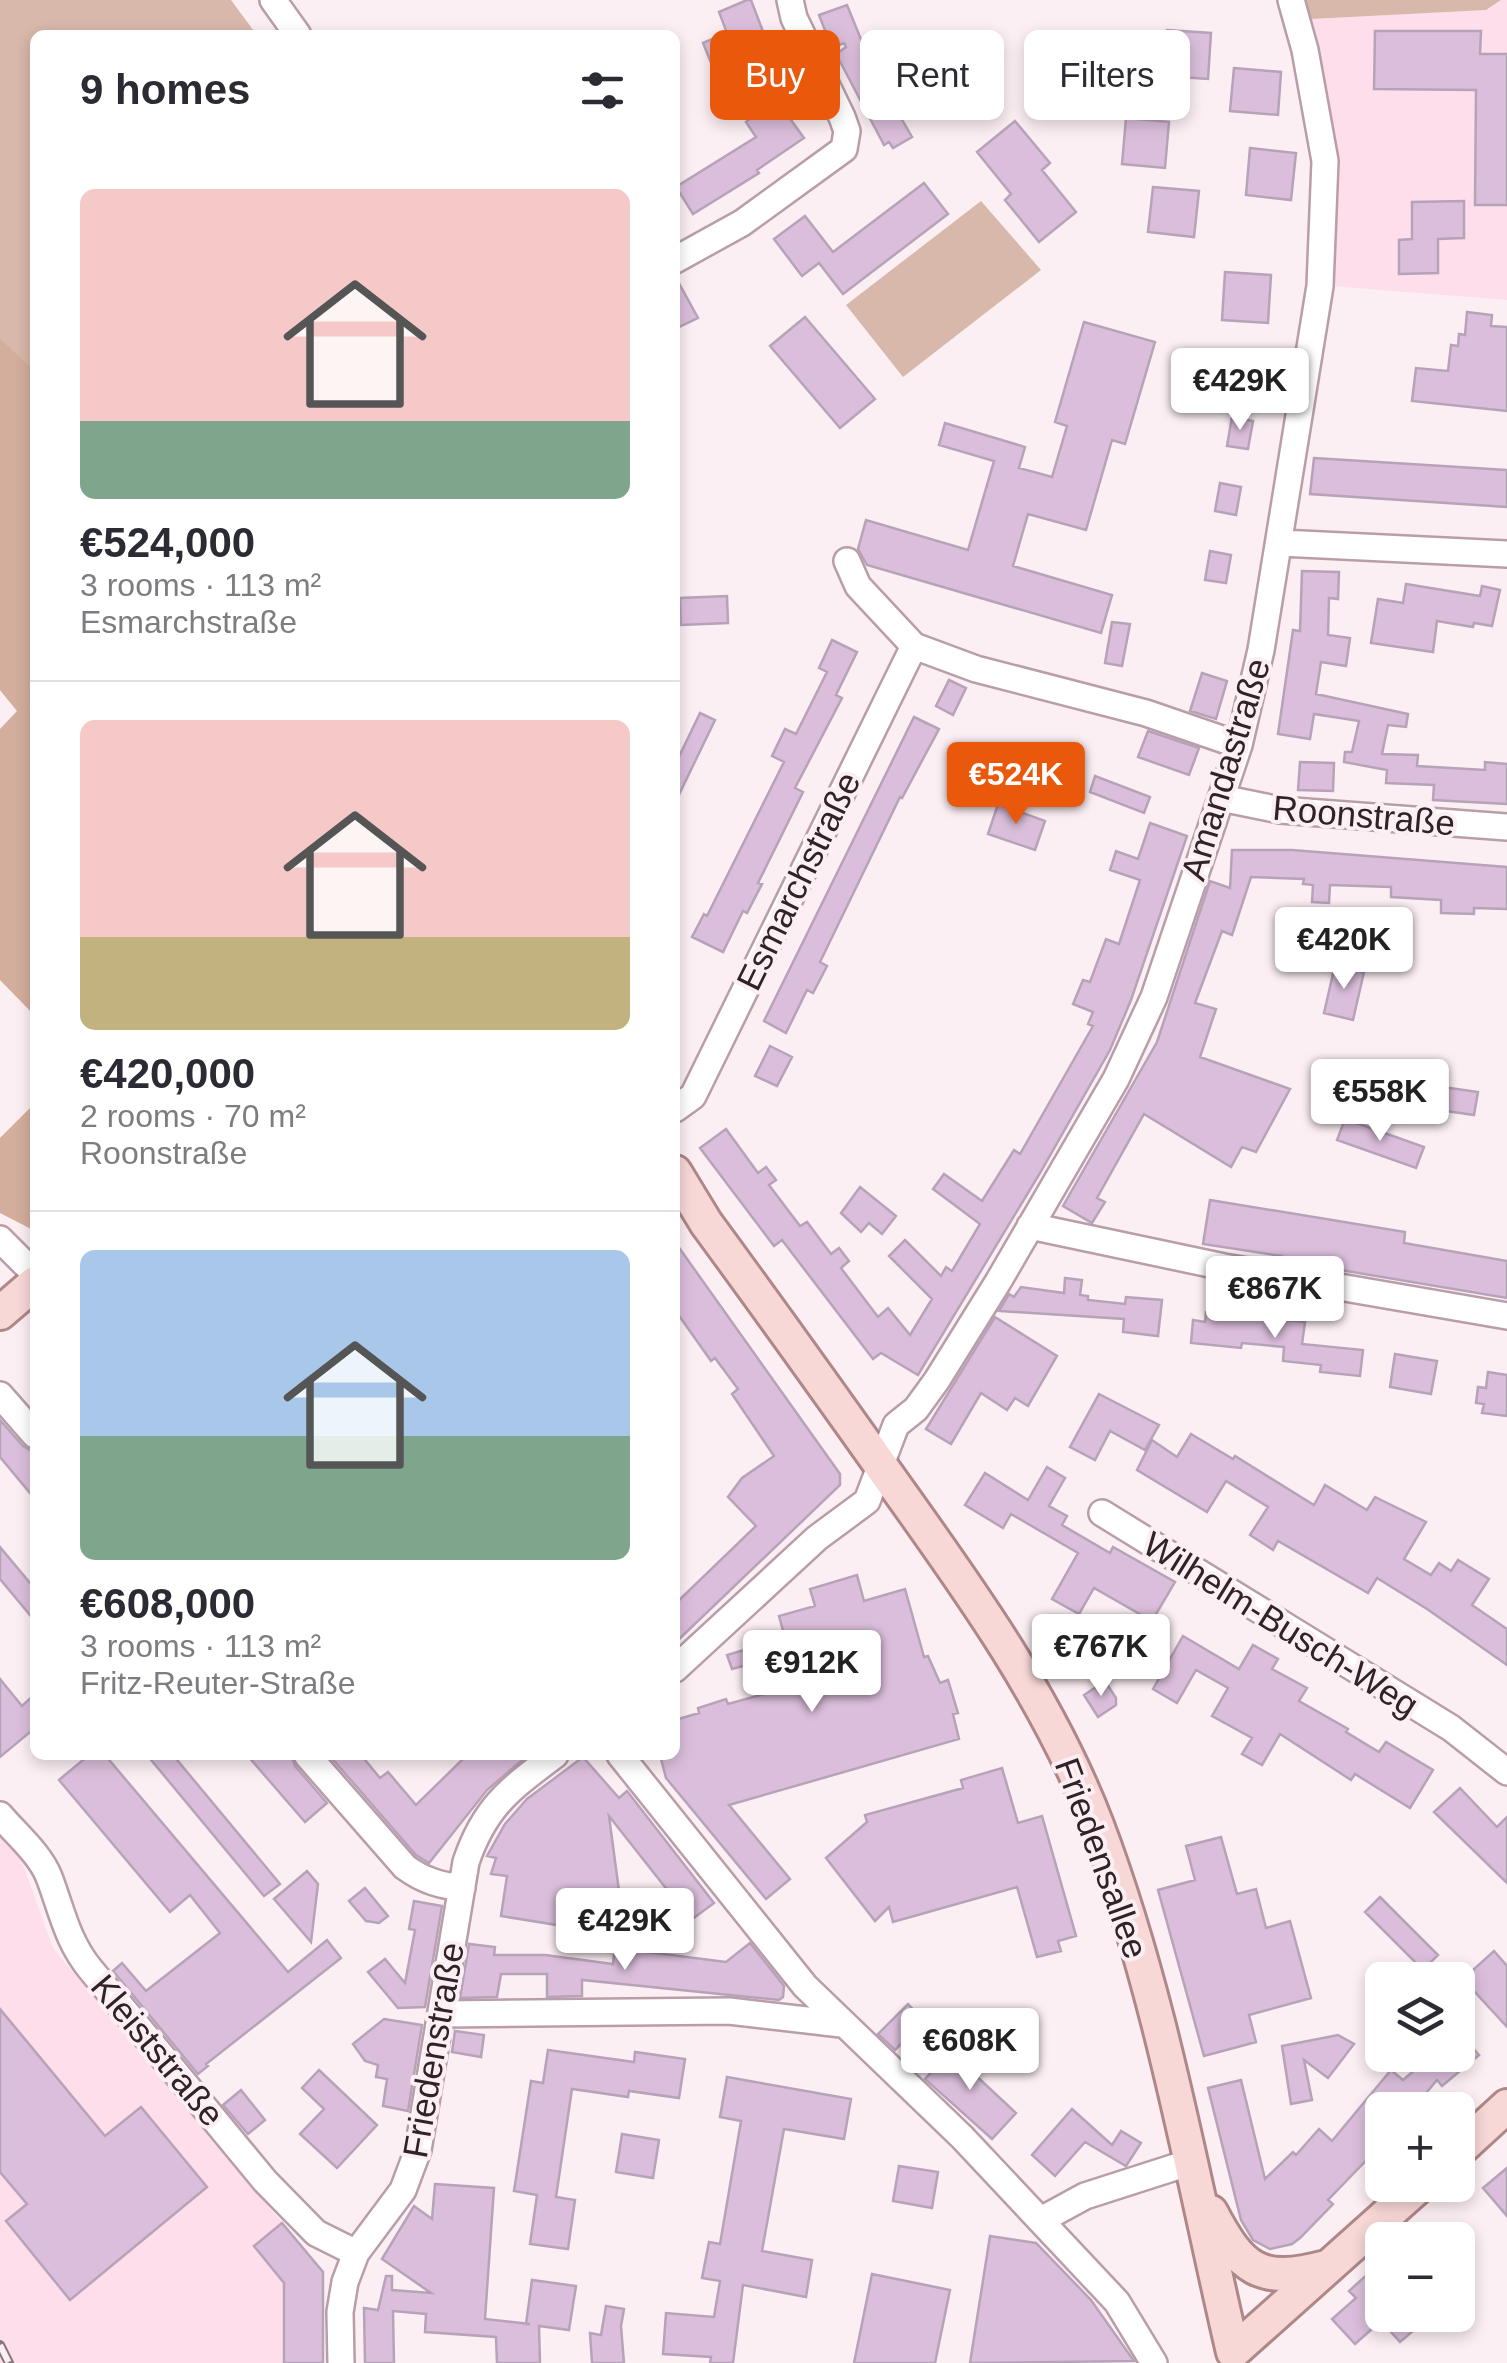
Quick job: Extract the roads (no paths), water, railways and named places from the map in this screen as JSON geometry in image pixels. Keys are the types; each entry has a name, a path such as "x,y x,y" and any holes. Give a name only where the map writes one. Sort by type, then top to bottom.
{"main road":[{"name":"Friedensallee","path":"680,1180 966,1585 1050,1722 1096,1823 1137,1946 1193,2173 1228,2359"},
{"path":"0,1314 30,1288"},
{"path":"1475,2136 1507,2106"},
{"path":"1193,2173 1240,2260 1279,2274 1301,2274 1330,2266"},
{"path":"1228,2359 1401,2202"}],"street":[{"path":"274,0 295,30"},
{"path":"680,257 742,223 844,149 847,131 842,116 794,18 790,0"},
{"name":"Amandastraße","path":"880,1464 896,1425 916,1409 937,1380 1137,1038 1239,745 1281,543 1320,286 1326,161 1305,50 1291,0"},
{"path":"1281,543 1507,554"},
{"path":"847,560 858,586 914,646 976,669 1146,713 1239,745"},
{"name":"Esmarchstraße","path":"680,1106 693,1096 914,646"},
{"name":"Roonstraße","path":"1221,798 1280,810 1507,828"},
{"path":"1030,1226 1224,1268 1507,1316"},
{"path":"0,1239 30,1269"},
{"path":"0,1395 30,1429"},
{"path":"680,1664 805,1548 867,1501 880,1464"},
{"name":"Wilhelm-Busch-Weg","path":"1102,1514 1451,1728 1507,1772"},
{"path":"311,1760 406,1867 419,1878 462,1888"},
{"name":"Friedenstraße","path":"341,2363 340,2312 356,2254 409,2179 418,2150 474,1837 495,1802 549,1760"},
{"path":"624,1760 805,1986 962,2137 1117,2302 1154,2363"},
{"name":"Kleiststraße","path":"0,1816 48,1874 76,1952 265,2181 316,2232 356,2254"},
{"path":"442,2014 729,2011 841,2024"},
{"path":"1041,2220 1085,2196 1193,2173"}],"railway":[{"path":"0,2345 9,2363"}]}
